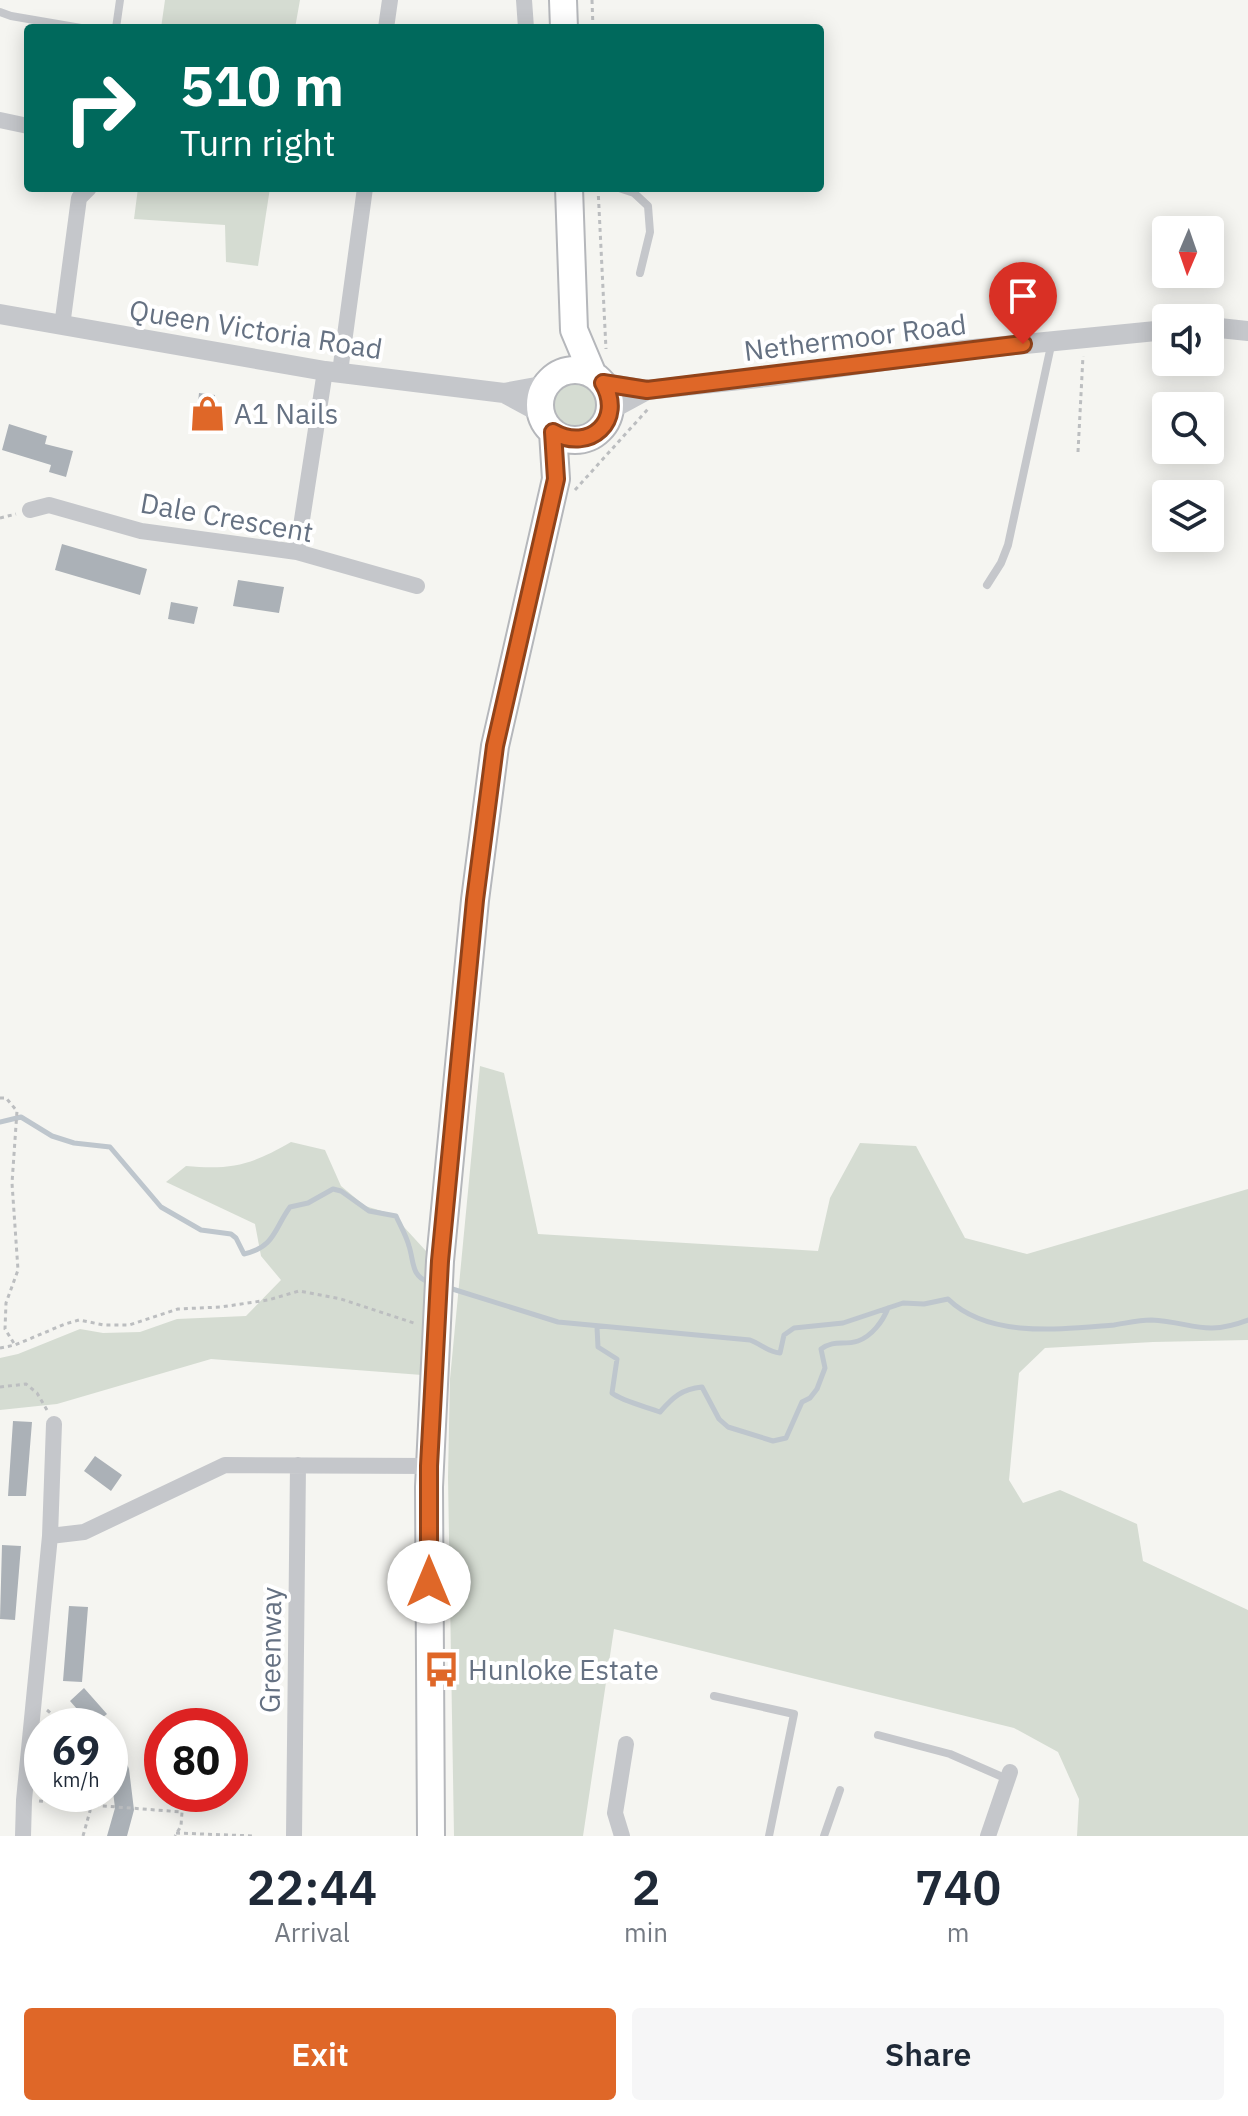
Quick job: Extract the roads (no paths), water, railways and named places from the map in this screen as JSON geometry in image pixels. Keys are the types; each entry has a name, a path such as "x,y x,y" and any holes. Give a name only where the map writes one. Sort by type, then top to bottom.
{"highway":[{"path":"563,0 564,24"},
{"path":"566,485 540,403 574,330 569,192"},
{"path":"547,422 574,440 586,439 606,422 610,410 601,372 574,330"},
{"path":"552,380 575,370 601,372"},
{"path":"431,1836 429,1466 440,1261 473,915 495,746 566,485 586,439"}],"street":[{"path":"387,24 390,0"},
{"path":"524,0 526,24"},
{"path":"0,120 24,125"},
{"path":"297,552 364,192"},
{"path":"62,326 84,193"},
{"name":"Queen Victoria Road","path":"0,314 332,371 504,393 552,380"},
{"path":"1224,328 1248,331"},
{"name":"Nethermoor Road","path":"610,410 648,399 1052,340 1152,331"},
{"name":"Nethermoor Road","path":"601,372 648,399"},
{"name":"Queen Victoria Road","path":"504,393 547,422"},
{"name":"Dale Crescent","path":"30,510 49,505 141,531 297,552 417,586"},
{"path":"23,1836 50,1536 54,1424"},
{"path":"50,1536 84,1532 225,1465 429,1466"},
{"name":"Greenway","path":"294,1836 298,1465"},
{"path":"622,1836 615,1813 626,1744"},
{"path":"988,1836 1009,1776"}],"lane":[{"path":"117,24 120,0"},
{"path":"0,12 58,24"},
{"path":"631,192 648,206 650,232 640,273"},
{"path":"987,585 1008,545 1052,340"},
{"path":"714,1696 794,1714 769,1836"},
{"path":"878,1735 950,1754 1009,1776"},
{"path":"824,1836 840,1790"}],"waterway":[{"path":"0,1122 21,1117 52,1136 74,1143 110,1147 161,1207 201,1230 231,1234 244,1254 268,1242 290,1207 308,1203 333,1189 341,1191 369,1211 396,1216 408,1242 414,1268 423,1280 429,1282"},
{"path":"446,1287 558,1322 750,1340 780,1353 784,1335 794,1328 843,1323 903,1303 924,1304 948,1299 965,1312 984,1320 1027,1328 1072,1328 1151,1320 1209,1328 1248,1320"},
{"path":"597,1327 598,1347 617,1359 612,1393 616,1396 660,1412 678,1395 702,1387 719,1419 728,1427 773,1441 786,1438 802,1402 817,1389 825,1368 821,1349 868,1336 888,1308"}],"place":[{"name":"A1 Nails","path":"208,413"},
{"name":"Hunloke Estate","path":"442,1669"}]}
